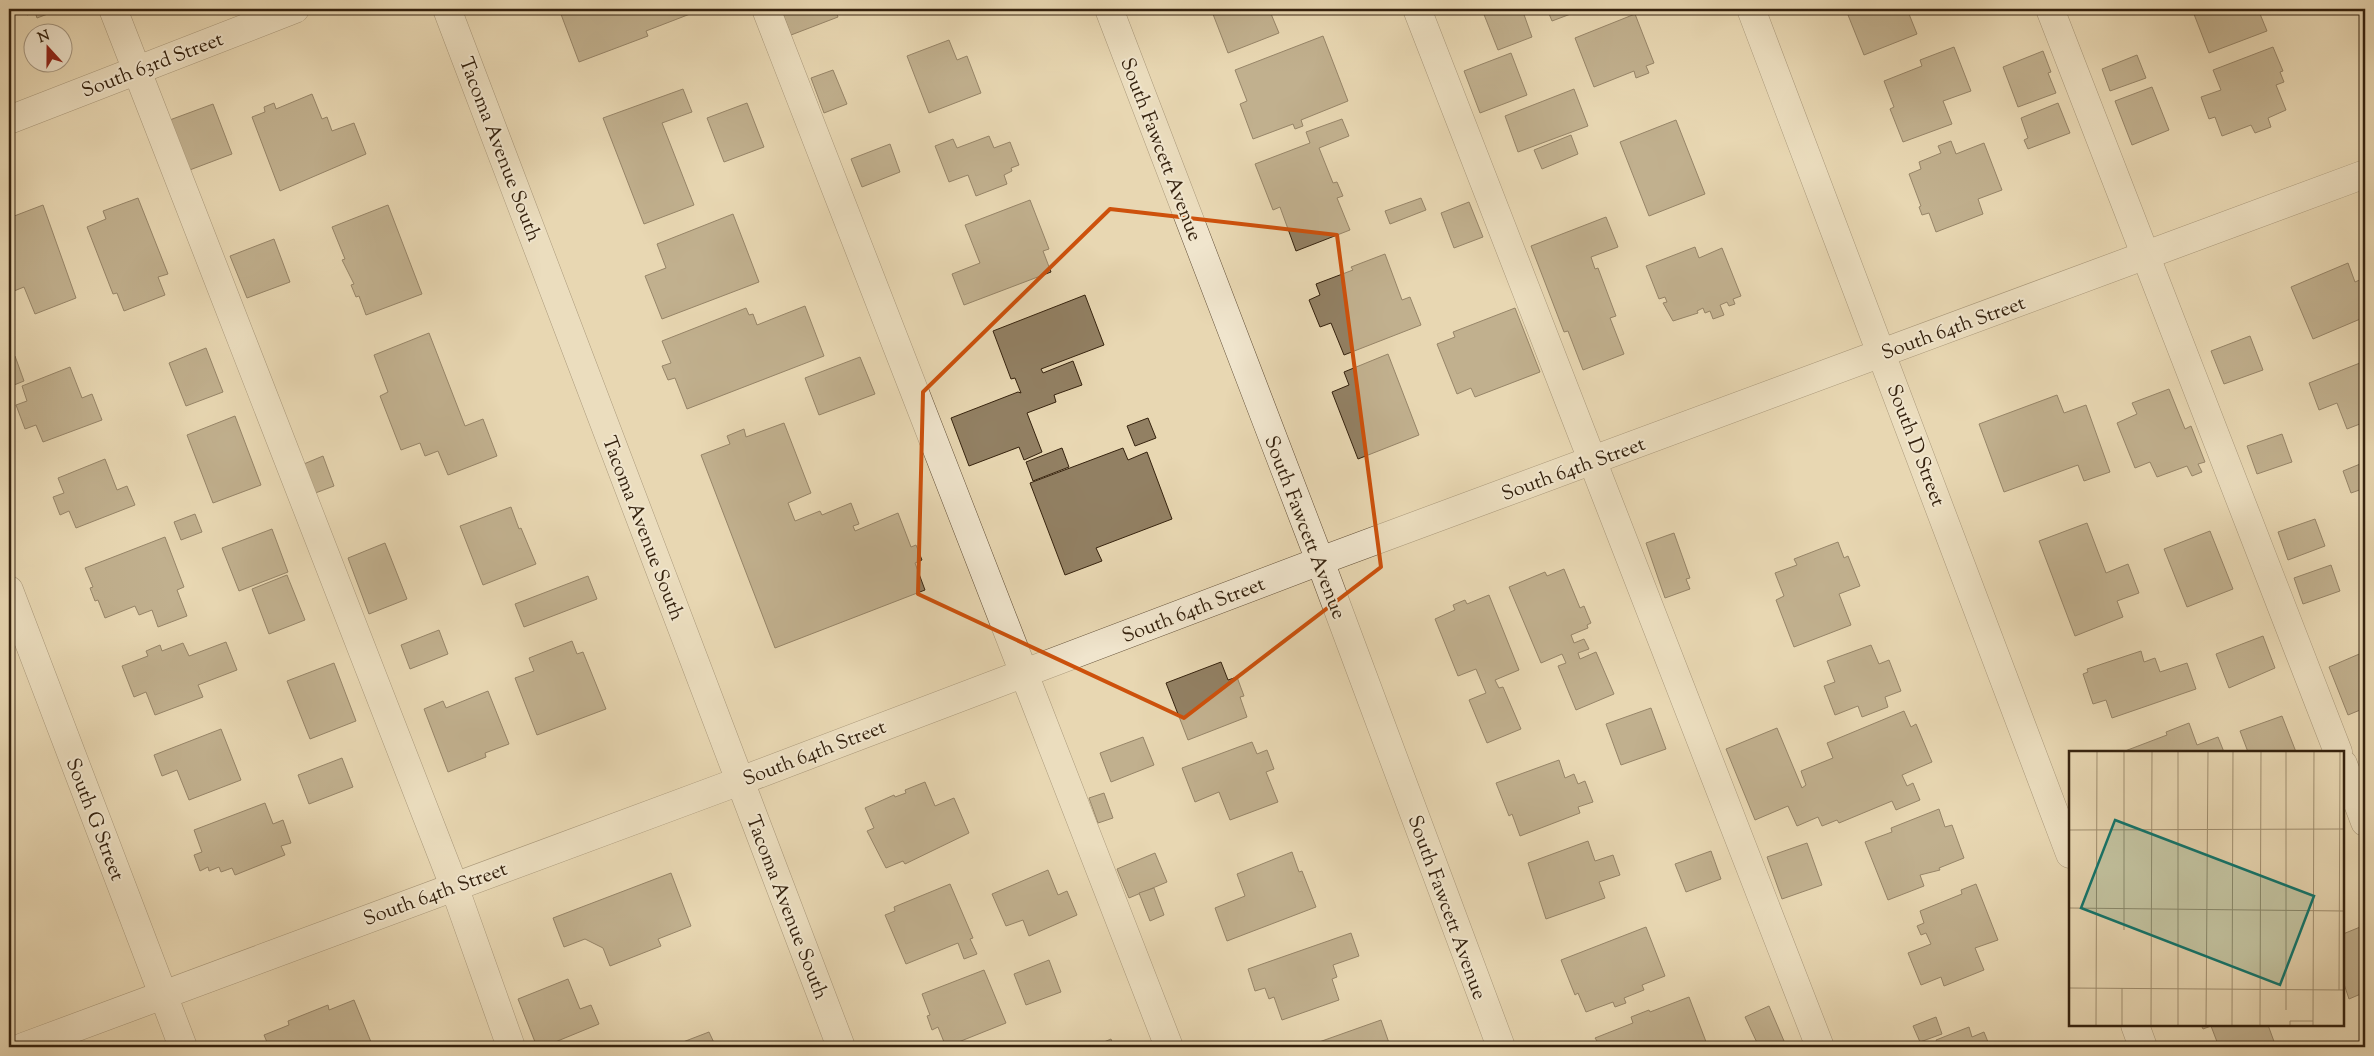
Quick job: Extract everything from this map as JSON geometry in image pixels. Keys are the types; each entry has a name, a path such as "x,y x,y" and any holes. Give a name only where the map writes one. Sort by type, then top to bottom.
{"street":[{"path":"113,9 454,886 511,1047"},
{"name":"South 63rd Street","path":"9,120 295,9"},
{"name":"Tacoma Avenue South","path":"447,9 841,1047"},
{"path":"766,9 1169,1047"},
{"name":"South Fawcett Avenue","path":"1109,9 1320,561 1501,1047"},
{"path":"1416,9 1820,1047"},
{"name":"South D Street","path":"1751,9 1883,354 2069,851"},
{"path":"2050,9 2338,751"},
{"name":"South 64th Street","path":"22,1047 163,993 740,781 1320,561 2365,174"},
{"name":"South G Street","path":"9,590 183,1047"},
{"path":"2344,767 2365,822"},
{"path":"2134,1026 2143,1047"}],"highlighted area":[{"path":"1110,209 1337,235 1381,567 1184,718 918,594 923,392"}],"building":[{"path":"24,9 51,9 53,12 37,18 35,12 27,15"},
{"path":"559,9 703,9 646,31 648,36 579,62"},
{"path":"781,9 835,9 838,17 791,35"},
{"path":"1211,9 1269,9 1279,33 1228,53"},
{"path":"1491,9 1522,9 1532,37 1498,50 1483,12"},
{"path":"1547,9 1584,9 1552,21"},
{"path":"1855,9 1907,9 1917,34 1864,55 1848,15 1856,12"},
{"path":"2192,9 2258,9 2267,31 2209,53"},
{"path":"1635,14 1654,63 1646,66 1649,73 1636,78 1634,71 1594,87 1575,38"},
{"path":"1323,36 1348,101 1301,120 1303,126 1295,129 1293,124 1253,139 1240,104 1247,101 1235,70"},
{"path":"949,40 957,60 967,56 981,93 929,113 907,56"},
{"path":"1954,47 1971,91 1943,101 1952,124 1903,142 1890,109 1894,107 1884,81 1922,66 1920,60"},
{"path":"2273,47 2283,71 2280,72 2284,82 2276,85 2286,110 2268,118 2271,127 2255,133 2251,125 2222,136 2215,117 2209,119 2201,97 2221,90 2213,70"},
{"path":"2043,51 2051,72 2048,73 2056,93 2018,107 2003,67"},
{"path":"1511,53 1527,95 1480,113 1464,71"},
{"path":"2137,55 2146,78 2110,91 2102,69"},
{"path":"833,70 847,104 824,113 811,78"},
{"path":"2152,87 2169,130 2132,145 2115,101"},
{"path":"683,89 692,112 662,123 694,205 644,224 603,118"},
{"path":"1574,89 1588,126 1518,152 1505,116"},
{"path":"312,94 322,119 327,117 332,131 354,123 366,154 280,191 252,117 265,112 264,107 274,103 276,109"},
{"path":"747,103 764,147 724,162 707,118"},
{"path":"2058,103 2070,133 2028,149 2024,140 2028,138 2021,118"},
{"path":"213,104 232,154 187,171 167,121"},
{"path":"1342,119 1349,136 1319,148 1333,183 1337,182 1343,196 1337,198 1350,230 1296,251 1280,207 1273,210 1255,164 1310,143 1306,132"},
{"path":"1676,120 1705,194 1649,216 1620,142"},
{"path":"1571,135 1578,154 1542,169 1534,150"},
{"path":"989,136 994,148 1010,142 1019,165 1011,168 1012,171 1004,175 1007,184 976,196 968,175 949,182 935,146 953,139 957,148"},
{"path":"1951,141 1956,154 1984,143 2002,190 1978,199 1983,214 1936,232 1929,213 1922,215 1919,207 1921,206 1909,174 1921,169 1919,162 1941,153 1938,146"},
{"path":"890,144 900,172 862,187 851,159"},
{"path":"138,198 168,274 158,277 165,295 124,311 117,293 113,294 87,227 106,219 103,211"},
{"path":"1421,198 1426,210 1390,224 1385,211"},
{"path":"1030,200 1049,249 1043,251 1051,272 964,305 952,274 980,263 965,225"},
{"path":"1469,202 1483,237 1454,248 1441,213"},
{"path":"43,205 76,298 35,314 24,287 9,293 9,218"},
{"path":"388,205 422,294 366,315 359,296 356,297 351,285 354,284 342,260 345,259 332,227"},
{"path":"733,214 759,282 662,319 645,276 666,268 657,244"},
{"path":"1606,217 1618,247 1591,257 1595,269 1598,268 1616,316 1610,318 1624,354 1583,370 1568,331 1564,332 1531,246"},
{"path":"274,239 290,282 247,298 230,256"},
{"path":"1695,247 1699,258 1722,248 1741,296 1733,299 1735,304 1729,306 1727,302 1720,305 1724,315 1713,319 1710,311 1705,313 1703,308 1697,311 1698,313 1673,321 1663,303 1667,302 1665,297 1659,299 1646,266"},
{"path":"1385,254 1402,300 1410,297 1421,325 1344,355 1331,323 1320,327 1309,300 1320,295 1316,284 1353,270 1351,267"},
{"path":"2348,263 2355,282 2364,278 2365,317 2313,339 2291,287"},
{"path":"1085,295 1104,345 1041,369 1043,373 1073,361 1082,385 1054,395 1056,402 1027,413 1042,452 1024,460 1019,447 969,466 951,418 1018,392 1021,393 1015,378 1011,379 993,331"},
{"path":"805,306 824,356 687,409 675,378 668,380 662,366 671,363 662,341 746,308 749,315 753,314 757,325"},
{"path":"1515,308 1540,372 1475,397 1471,388 1457,394 1437,344 1455,337 1453,332"},
{"path":"429,333 465,426 483,419 497,456 448,475 438,451 425,456 420,443 401,450 380,396 388,392 374,355"},
{"path":"2250,336 2263,370 2224,384 2211,351"},
{"path":"206,348 223,392 186,406 169,363"},
{"path":"1388,354 1419,435 1358,459 1332,392 1349,385 1344,372"},
{"path":"15,356 24,381 9,387 9,358"},
{"path":"860,357 875,394 819,415 805,378"},
{"path":"2365,361 2365,422 2347,429 2337,403 2319,410 2309,383"},
{"path":"70,367 82,398 92,394 102,420 43,442 36,425 25,429 16,405 27,401 22,386"},
{"path":"2169,389 2185,429 2191,426 2205,462 2198,464 2202,472 2192,476 2187,466 2157,477 2150,462 2135,468 2117,423 2137,414 2132,403"},
{"path":"2057,395 2064,413 2086,405 2110,472 2084,481 2078,465 2004,492 1979,424"},
{"path":"235,416 261,485 213,503 187,435"},
{"path":"1148,418 1156,438 1135,446 1127,426"},
{"path":"784,423 811,493 788,503 795,521 820,511 822,515 851,503 859,524 853,526 855,531 898,513 911,547 916,545 922,560 915,563 925,590 775,648 701,455 730,444 727,436 744,429 746,437"},
{"path":"2282,434 2292,462 2257,474 2247,446"},
{"path":"1062,448 1069,467 1033,481 1026,462"},
{"path":"1123,448 1128,460 1147,452 1172,519 1096,548 1102,561 1065,575 1030,483"},
{"path":"323,456 334,486 310,495 299,466"},
{"path":"105,459 117,490 127,486 135,505 76,528 69,511 60,515 53,497 64,493 58,478"},
{"path":"2365,462 2365,488 2351,493 2343,471"},
{"path":"511,507 519,529 521,528 536,564 483,585 460,526"},
{"path":"195,514 202,532 181,540 174,522"},
{"path":"2315,519 2325,546 2288,560 2278,532"},
{"path":"2087,523 2106,573 2128,564 2139,593 2117,601 2123,617 2075,636 2039,541"},
{"path":"272,529 288,572 239,591 222,548"},
{"path":"2210,531 2233,589 2187,607 2164,549"},
{"path":"1674,533 1690,578 1686,579 1690,589 1665,598 1646,543"},
{"path":"165,537 184,587 177,590 187,616 158,627 152,610 139,615 135,606 105,618 98,600 95,601 90,588 93,587 85,568"},
{"path":"1838,542 1844,558 1848,556 1860,586 1839,594 1851,625 1794,647 1776,600 1784,596 1775,573 1797,565 1794,559"},
{"path":"385,543 407,599 369,614 348,558"},
{"path":"2331,565 2340,591 2303,604 2294,578"},
{"path":"1564,569 1580,608 1584,606 1591,623 1587,625 1588,628 1571,635 1574,643 1584,639 1589,649 1578,653 1580,659 1596,652 1614,694 1576,710 1558,666 1566,663 1562,654 1541,663 1509,587 1545,572 1547,576"},
{"path":"287,575 305,620 269,634 252,589"},
{"path":"588,576 597,599 524,627 515,604"},
{"path":"1489,595 1519,670 1495,680 1499,688 1503,687 1521,729 1487,743 1469,700 1486,693 1476,669 1458,676 1435,619 1455,610 1453,605 1465,600 1467,604"},
{"path":"439,630 448,654 410,669 401,645"},
{"path":"2263,636 2275,668 2229,688 2216,654"},
{"path":"572,641 577,654 583,652 606,709 537,735 515,678 534,671 529,658"},
{"path":"226,642 237,670 198,685 203,697 155,715 146,692 134,697 122,666 148,656 146,651 160,645 162,651 183,643 189,656"},
{"path":"1871,645 1879,664 1889,660 1901,691 1885,697 1888,707 1862,717 1858,706 1835,715 1824,686 1835,682 1827,661"},
{"path":"2141,651 2144,662 2155,658 2160,672 2187,663 2196,689 2112,718 2106,700 2093,704 2083,674 2088,672 2087,669"},
{"path":"2364,652 2365,708 2348,715 2329,667"},
{"path":"1221,662 1228,680 1237,677 1244,696 1240,697 1247,717 1188,740 1166,683"},
{"path":"334,663 356,721 310,739 287,681"},
{"path":"488,691 509,744 485,753 486,757 448,772 424,709 443,701 446,708"},
{"path":"1651,708 1666,749 1621,765 1606,724"},
{"path":"1904,711 1911,727 1916,724 1932,762 1902,775 1907,786 1913,783 1920,800 1896,810 1892,801 1839,823 1837,820 1822,826 1818,817 1797,826 1788,806 1755,820 1726,749 1777,728 1802,788 1806,785 1801,771 1833,758 1827,743"},
{"path":"2282,716 2296,751 2248,751 2240,731"},
{"path":"2189,723 2197,745 2218,737 2224,751 2125,751 2167,735 2166,732"},
{"path":"221,729 241,780 189,800 177,770 162,776 154,755"},
{"path":"1143,737 1154,765 1111,782 1100,753"},
{"path":"1252,742 1257,754 1267,750 1274,769 1266,772 1278,802 1230,820 1219,792 1195,802 1182,768"},
{"path":"342,758 353,787 309,804 298,775"},
{"path":"1559,760 1565,778 1574,774 1578,784 1585,781 1593,802 1578,807 1580,813 1520,836 1512,814 1509,816 1496,783"},
{"path":"925,782 935,806 954,798 969,833 905,864 903,861 886,868 867,831 874,828 865,808 894,795 895,797 906,793 905,790"},
{"path":"1104,793 1113,818 1098,823 1089,798"},
{"path":"265,803 273,824 283,820 291,843 281,846 285,855 235,875 232,868 221,872 219,867 209,871 208,867 200,871 194,855 202,852 194,830"},
{"path":"1939,809 1945,827 1952,825 1964,858 1939,868 1940,870 1920,875 1924,886 1888,900 1865,842 1892,832 1891,828"},
{"path":"1588,841 1595,861 1613,855 1620,875 1599,882 1605,898 1546,919 1528,863"},
{"path":"1807,843 1822,885 1782,899 1767,857"},
{"path":"1711,851 1721,879 1686,892 1675,864"},
{"path":"1292,852 1299,872 1302,871 1316,907 1227,941 1215,908 1245,896 1237,874"},
{"path":"1155,853 1167,882 1129,898 1117,869"},
{"path":"1048,870 1058,895 1067,891 1077,915 1029,936 1023,920 1006,926 992,894"},
{"path":"671,873 691,926 658,939 661,946 610,966 603,948 585,939 564,947 553,918"},
{"path":"950,884 973,938 970,939 977,954 964,959 958,943 906,964 885,915 895,911 894,907"},
{"path":"1976,884 1998,940 1975,948 1984,970 1944,986 1941,977 1921,985 1908,953 1931,944 1926,933 1921,935 1917,926 1924,923 1920,911 1962,894 1961,890"},
{"path":"1154,888 1164,915 1150,921 1139,893"},
{"path":"2365,925 2365,1001 2363,993 2349,999 2344,984 2344,934"},
{"path":"1646,927 1665,976 1642,985 1644,990 1624,998 1626,1003 1615,1007 1613,1002 1586,1012 1578,993 1575,995 1561,960"},
{"path":"1351,933 1359,956 1333,965 1337,977 1332,979 1339,1000 1282,1020 1274,997 1269,999 1265,988 1255,991 1248,969"},
{"path":"1049,960 1061,992 1026,1005 1014,974"},
{"path":"984,970 1006,1023 946,1047 938,1027 932,1030 927,1016 930,1015 922,994"},
{"path":"568,979 580,1009 591,1005 599,1024 543,1047 537,1047 518,999"},
{"path":"1689,997 1708,1047 1593,1047 1591,1044 1597,1041 1595,1038 1633,1023 1631,1017"},
{"path":"354,1000 373,1047 269,1047 264,1035 289,1025 288,1021 328,1005 329,1010"},
{"path":"1769,1006 1784,1041 1771,1047 1759,1047 1745,1017"},
{"path":"1936,1017 1942,1034 1920,1042 1913,1026"},
{"path":"1381,1020 1389,1043 1376,1047 1305,1047"},
{"path":"2211,1026 2268,1026 2276,1047 2219,1047"},
{"path":"1969,1027 1972,1037 1984,1032 1990,1047 1939,1047 1936,1040"},
{"path":"709,1032 716,1047 670,1047"},
{"path":"1111,1039 1114,1047 1092,1047"}]}
